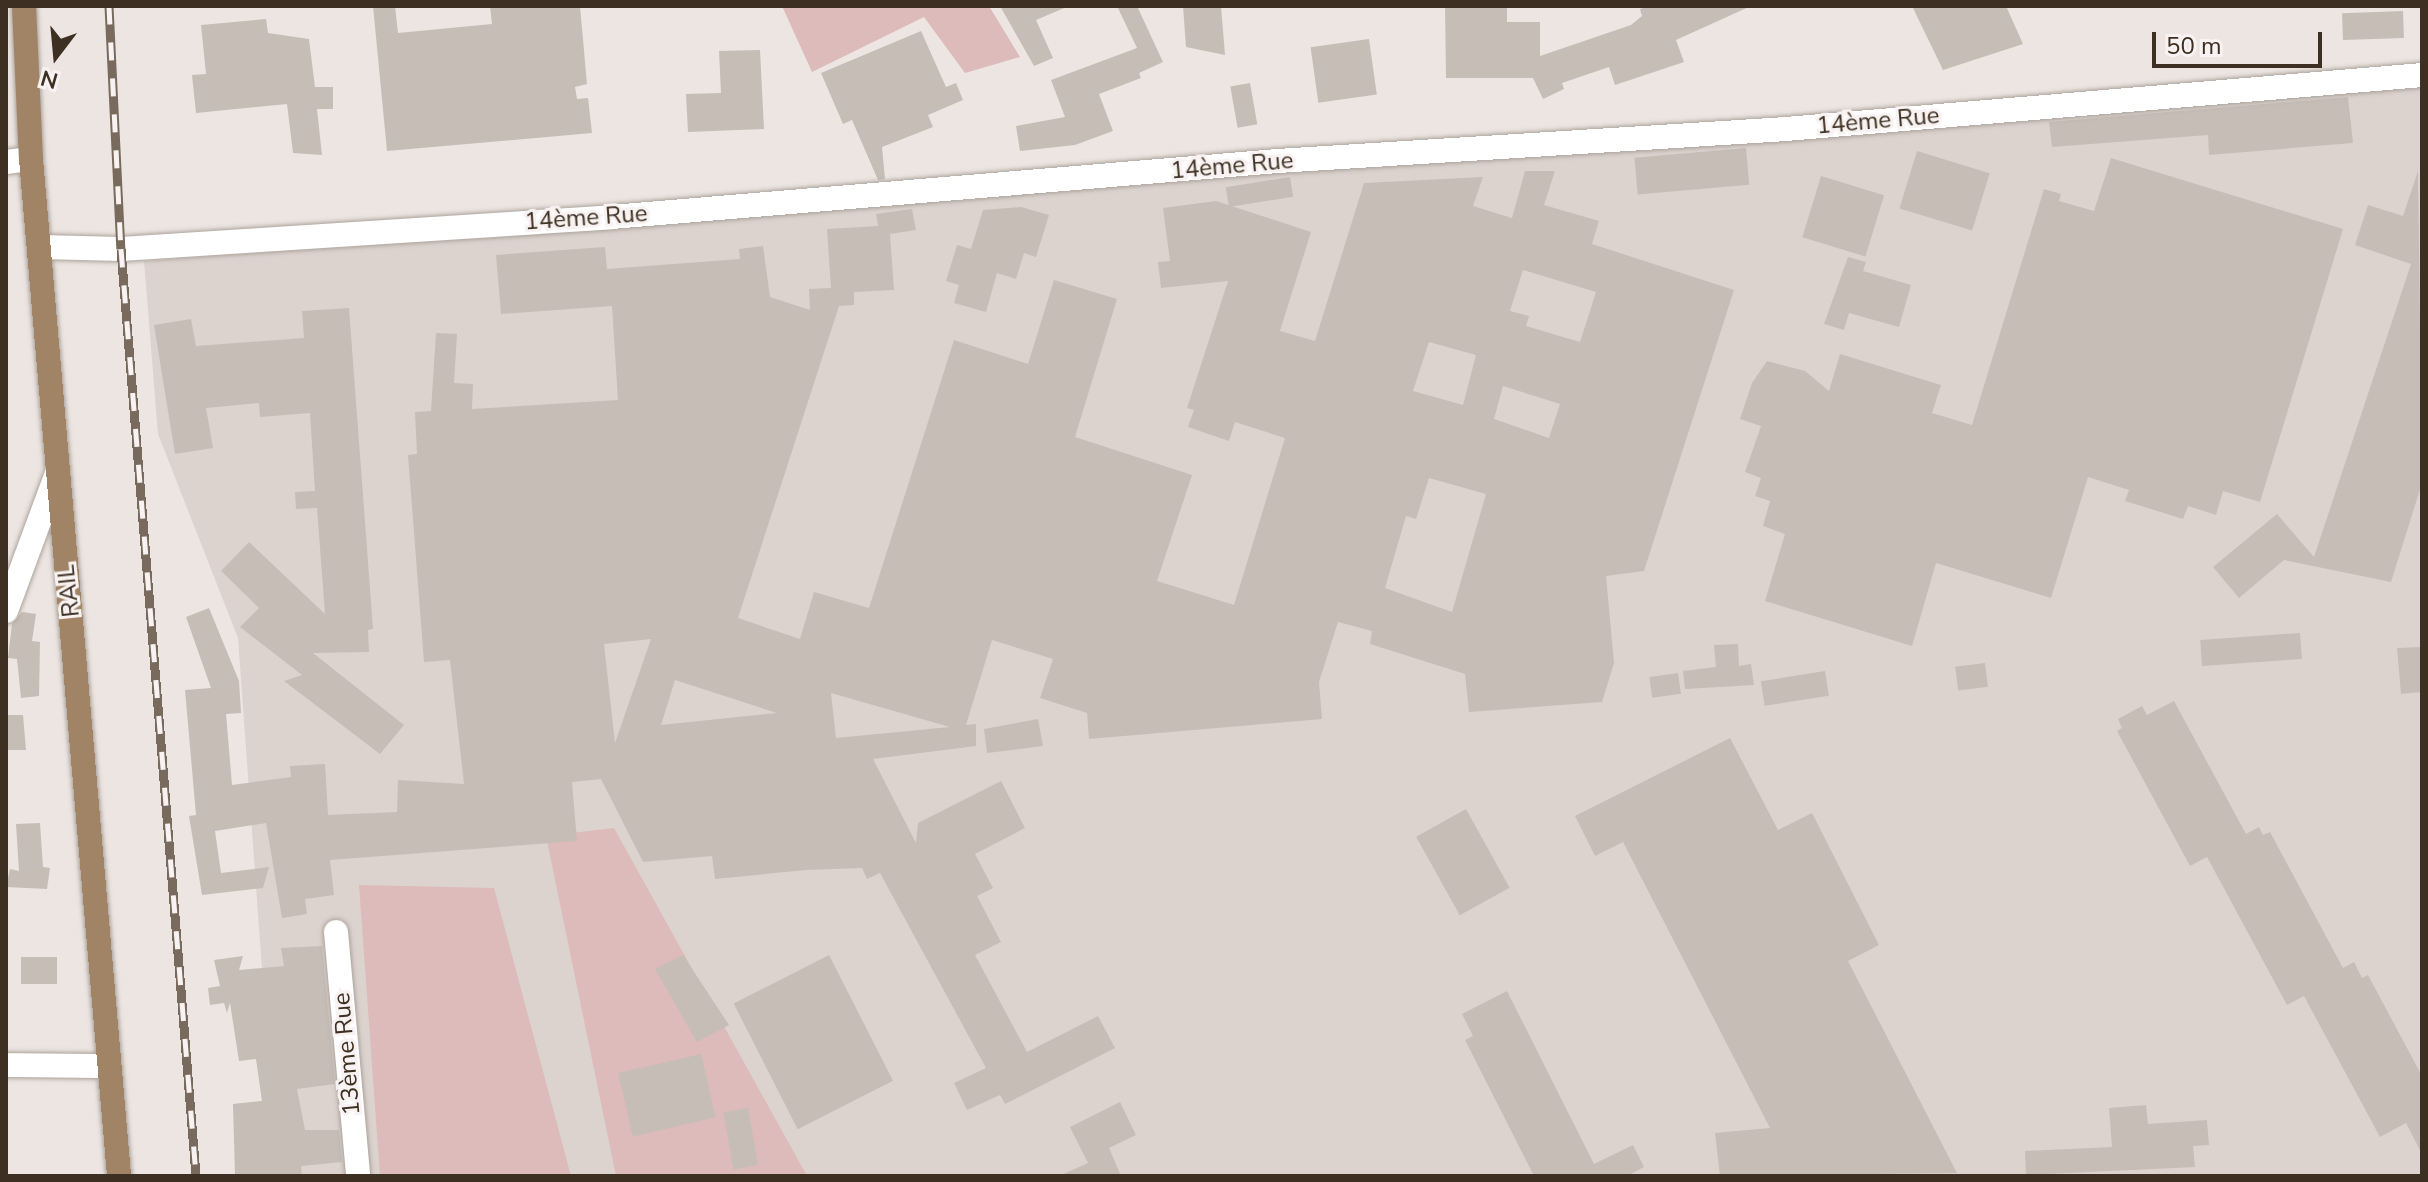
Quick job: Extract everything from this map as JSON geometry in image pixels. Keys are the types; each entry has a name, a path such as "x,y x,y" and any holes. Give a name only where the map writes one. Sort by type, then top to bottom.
{"main road":[{"name":"RAIL","path":"24,6 31,159 119,1176"}],"street":[{"name":"14ème Rue","path":"41,247 121,249 612,217 1278,161 1786,129 2422,75"},
{"path":"6,162 31,159"},
{"path":"6,611 57,473"},
{"name":"13ème Rue","path":"336,932 358,1176"},
{"path":"6,1065 109,1066"}],"shaded area":[{"path":"782,6 989,6 1020,57 965,73 924,17 812,72"},
{"path":"2422,82 2422,1176 277,1176 238,638 158,434 144,261"},
{"path":"614,828 807,1176 616,1176 546,836"},
{"path":"359,885 494,888 571,1176 380,1176"}],"building":[{"path":"373,6 395,6 398,33 492,24 490,6 580,6 587,84 575,87 577,99 588,98 592,133 387,151"},
{"path":"1000,6 1069,6 1036,20 1053,58 1034,66"},
{"path":"1117,6 1137,6 1163,62 1139,73 1141,78 1099,94 1113,131 1075,145 1020,151 1016,126 1065,117 1051,80 1137,48"},
{"path":"1183,6 1221,6 1225,55 1186,47"},
{"path":"1445,6 1507,6 1507,22 1540,22 1540,56 1631,25 1642,16 1640,9 1650,6 1751,6 1676,40 1684,62 1615,85 1609,67 1562,83 1564,89 1543,99 1533,78 1446,78"},
{"path":"1912,6 2006,6 2023,44 1943,70"},
{"path":"2403,11 2404,38 2343,40 2342,13"},
{"path":"266,19 268,33 309,39 315,87 333,87 333,109 317,109 322,155 293,153 287,104 196,113 192,75 206,74 201,25"},
{"path":"921,31 946,87 956,83 963,100 928,115 933,127 882,147 885,179 878,180 852,120 843,124 821,73"},
{"path":"1369,39 1377,94 1318,103 1311,47"},
{"path":"760,50 764,129 688,132 686,94 721,93 719,51"},
{"path":"1250,83 1257,124 1238,128 1230,86"},
{"path":"2348,97 2353,143 2209,155 2208,135 2052,147 2049,122"},
{"path":"1746,148 1749,185 1638,195 1634,158"},
{"path":"1917,151 1990,173 1972,231 1899,208"},
{"path":"2111,158 2343,229 2260,502 2223,491 2216,515 2188,506 2183,519 2125,501 2129,490 2088,477 2051,598 1936,563 1912,646 1765,601 1785,534 1763,526 1770,501 1755,496 1761,478 1745,472 1761,426 1740,419 1752,383 1767,361 1805,371 1829,391 1840,354 1941,385 1932,413 1972,425 2044,189 2061,194 2059,201 2094,211"},
{"path":"1525,171 1555,171 1544,205 1599,221 1592,244 1734,290 1644,571 1606,576 1614,663 1602,702 1469,712 1465,674 1370,644 1372,631 1338,622 1319,682 1322,719 1089,739 1087,713 1040,698 1053,659 992,640 966,725 976,724 976,746 873,759 916,843 918,823 1001,781 1025,828 975,854 993,888 977,896 1001,942 975,955 1027,1052 1098,1016 1115,1048 1005,1104 1000,1095 967,1110 954,1083 986,1068 880,873 867,879 862,868 806,870 715,879 712,856 643,862 601,779 572,782 577,841 330,860 334,895 305,899 307,914 282,918 266,823 215,831 221,873 269,867 263,888 202,895 189,816 196,815 185,690 211,688 186,617 209,608 239,681 241,713 226,714 232,785 291,777 290,766 325,764 328,815 397,812 398,780 464,784 450,660 424,662 408,455 417,454 415,412 431,411 436,333 457,334 454,383 473,384 472,409 618,400 612,306 501,314 496,255 605,247 607,269 740,259 739,249 763,246 770,297 810,310 809,289 831,288 827,229 878,226 876,214 912,209 916,230 890,234 894,290 854,292 854,305 839,306 738,618 800,639 814,592 869,608 954,340 1028,364 1054,280 1117,299 1075,437 1192,475 1157,581 1234,605 1285,438 1235,422 1229,441 1188,427 1194,410 1187,408 1228,281 1161,288 1158,262 1170,261 1163,208 1216,201 1311,232 1280,331 1315,341 1364,183 1483,177 1473,206 1512,218","holes":["1523,270 1596,292 1580,342 1526,326 1529,316 1510,311","1429,342 1476,355 1463,405 1413,391","1503,386 1560,404 1549,438 1494,419","1429,478 1486,494 1452,612 1385,588 1406,516 1416,519","651,639 615,743 604,644","675,680 777,713 661,725","831,693 950,727 836,738"]},
{"path":"2418,171 2422,483 2391,582 2284,560 2239,598 2213,567 2277,514 2314,557 2411,264 2355,245 2368,205 2403,216"},
{"path":"1821,176 1884,195 1865,257 1802,237"},
{"path":"1290,177 1293,197 1229,207 1226,187"},
{"path":"1021,207 1049,215 1036,257 1024,253 1016,279 997,273 986,312 954,303 959,285 946,281 957,245 971,249 983,210"},
{"path":"1848,257 1866,262 1863,271 1911,285 1899,327 1849,313 1844,330 1824,324"},
{"path":"349,308 373,629 368,630 369,652 313,653 404,725 380,754 284,681 302,675 240,627 259,608 221,571 249,542 325,614 317,508 296,509 295,492 315,491 310,413 260,417 259,403 206,408 213,448 175,454 154,325 191,319 196,346 304,338 302,311"},
{"path":"22,612 36,614 32,641 40,642 39,696 21,698 17,659 8,658 12,624"},
{"path":"2300,633 2302,659 2202,666 2200,640"},
{"path":"1738,644 1739,666 1751,664 1754,685 1685,689 1683,671 1716,667 1714,645"},
{"path":"2422,647 2422,692 2401,694 2397,648"},
{"path":"1985,663 1988,687 1958,690 1955,667"},
{"path":"1825,671 1829,696 1765,706 1761,681"},
{"path":"1678,673 1681,694 1652,698 1649,677"},
{"path":"2174,701 2246,834 2259,827 2263,835 2270,832 2343,968 2354,962 2362,978 2368,975 2422,1076 2422,1154 2406,1123 2380,1137 2304,996 2287,1005 2207,857 2190,866 2117,731 2122,728 2118,719 2142,706 2147,715"},
{"path":"6,715 23,715 26,750 6,750"},
{"path":"1038,719 1043,746 987,753 984,729"},
{"path":"1730,738 1778,830 1812,813 1879,945 1848,961 1957,1173 1720,1176 1715,1133 1770,1128 1623,842 1595,856 1575,816"},
{"path":"1466,809 1510,888 1460,915 1416,837"},
{"path":"40,823 43,867 50,868 47,889 6,887 10,869 19,871 16,824"},
{"path":"322,946 335,1084 297,1089 305,1130 339,1130 342,1162 301,1166 302,1176 235,1176 233,1104 262,1101 256,1059 239,1061 230,1003 227,1013 224,1003 210,1005 208,988 220,986 214,960 243,956 239,970 284,966 281,948"},
{"path":"683,955 729,1025 697,1042 655,969"},
{"path":"829,955 893,1081 798,1129 734,1004"},
{"path":"21,957 57,957 57,984 21,984"},
{"path":"1507,991 1594,1164 1633,1145 1644,1167 1627,1176 1534,1176 1465,1040 1473,1036 1462,1014"},
{"path":"701,1054 716,1117 633,1136 618,1073"},
{"path":"1120,1102 1136,1135 1109,1148 1121,1176 1059,1176 1088,1163 1070,1127"},
{"path":"2146,1105 2148,1124 2207,1120 2209,1145 2193,1146 2195,1167 2026,1175 2025,1151 2112,1147 2109,1108"},
{"path":"748,1108 758,1165 733,1169 723,1112"}],"railway":[{"path":"109,6 121,249 196,1176"}]}
